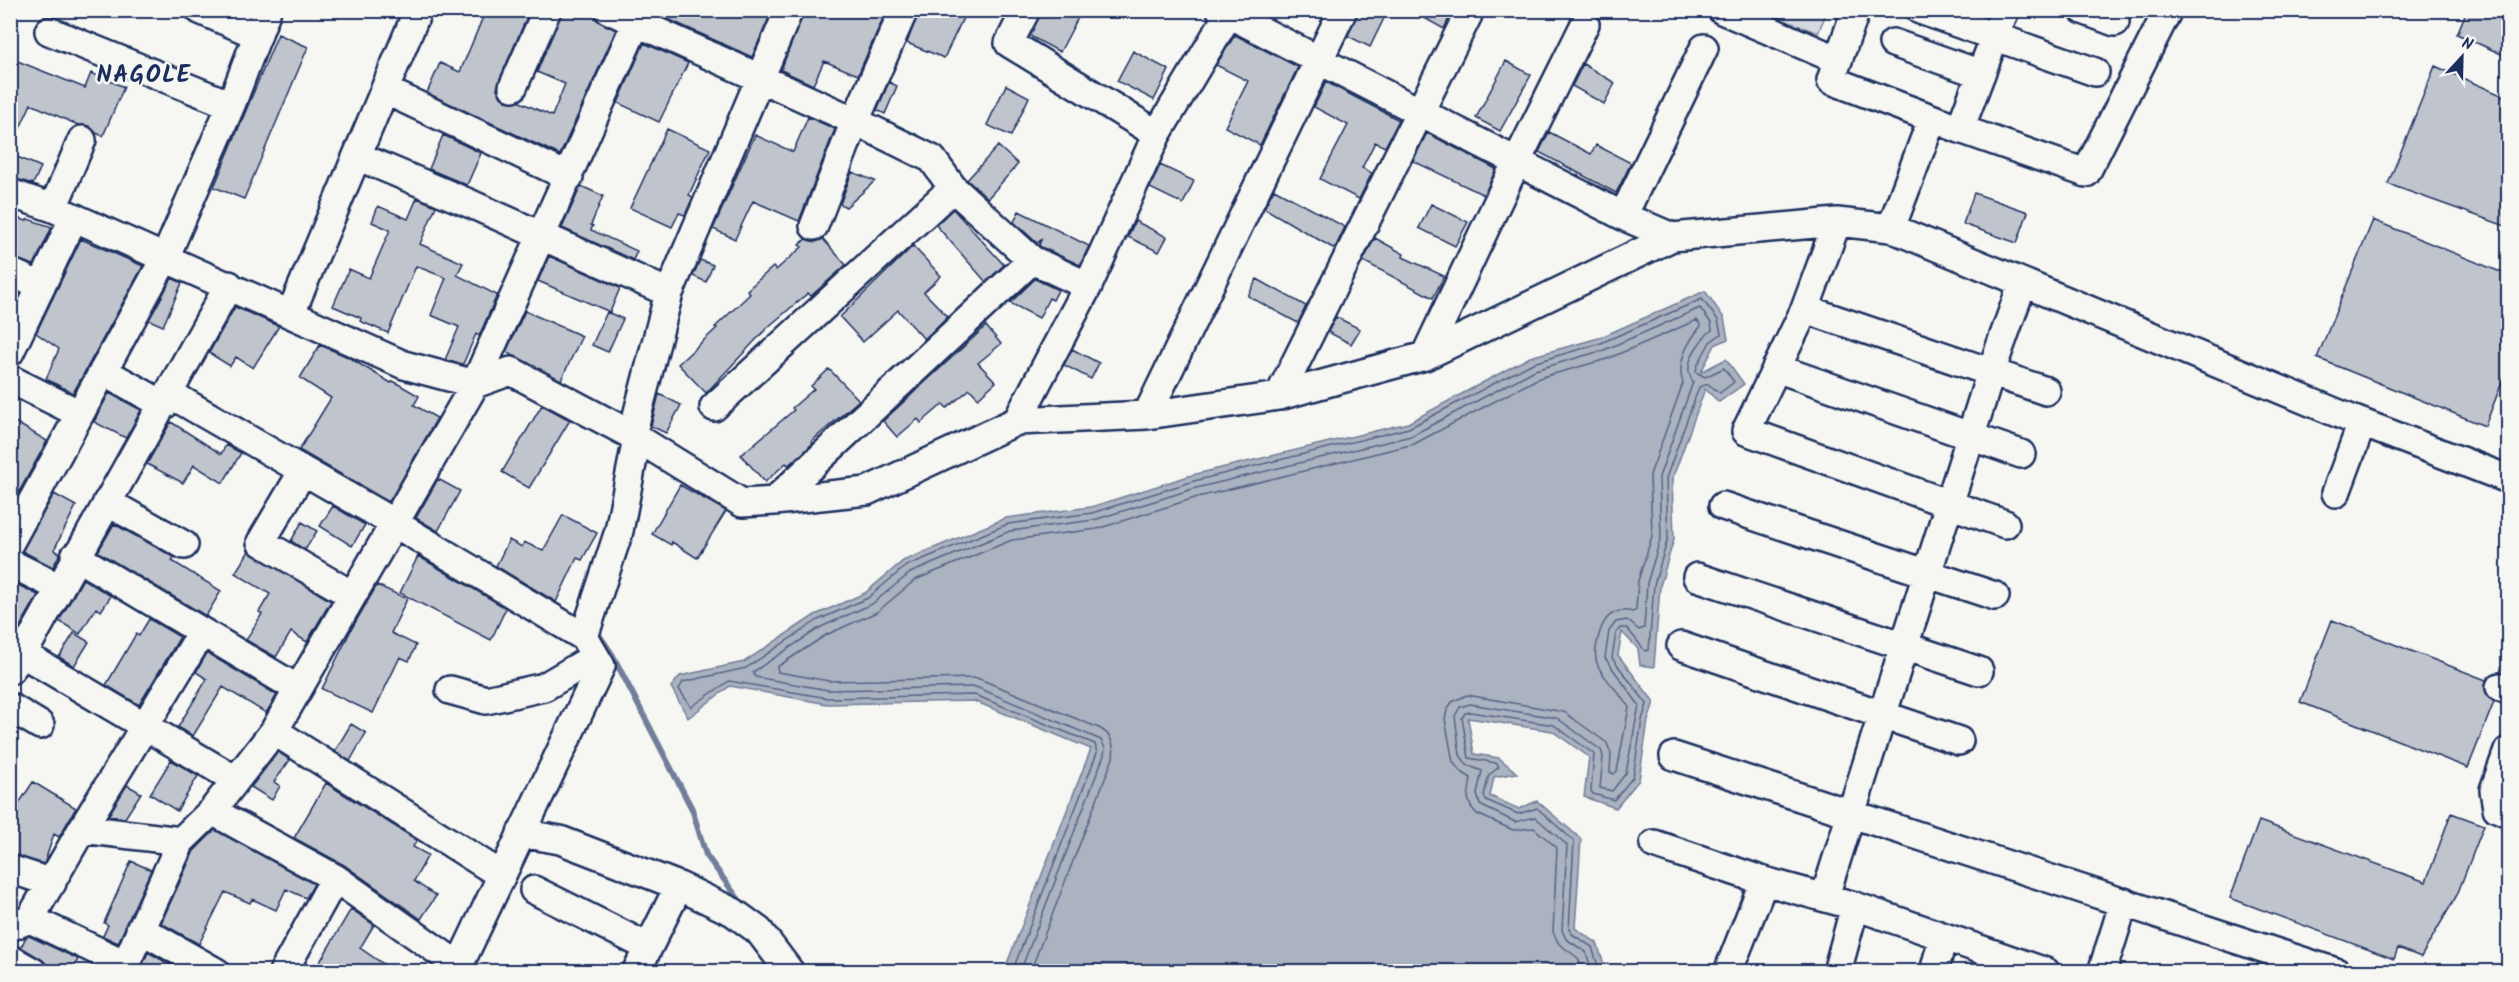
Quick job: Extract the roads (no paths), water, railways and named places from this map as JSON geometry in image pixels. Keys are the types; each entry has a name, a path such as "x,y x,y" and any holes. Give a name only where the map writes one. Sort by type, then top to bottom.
{"street":[{"path":"12,537 165,258 231,105 262,23 200,10"},
{"path":"291,313 418,10"},
{"path":"513,87 547,10"},
{"path":"609,10 655,22 761,80 855,121 933,159 953,188 1032,260 1088,286"},
{"path":"450,690 486,700 544,687 590,647 619,531 634,437 669,293 789,10"},
{"path":"814,226 855,121 904,10"},
{"path":"1026,10 1009,43 1157,134"},
{"path":"1147,416 1343,10"},
{"path":"1722,10 1838,60"},
{"path":"1856,10 1831,80 1932,119 2086,173 2168,10"},
{"path":"1920,10 2095,72"},
{"path":"1960,129 2005,10"},
{"path":"2083,10 2115,22"},
{"path":"1017,421 1088,286 1157,134 1227,12 1623,216 1672,237"},
{"path":"1279,396 1468,15"},
{"path":"202,632 82,829 52,883 20,923 124,968 140,928 181,842 212,811 274,731 475,384 569,177 655,22"},
{"path":"1425,357 1517,161 1585,24"},
{"path":"48,31 231,105"},
{"path":"1893,43 1981,74"},
{"path":"1623,216 1704,48"},
{"path":"385,90 569,177"},
{"path":"1891,228 1932,119"},
{"path":"10,352 41,286 82,140"},
{"path":"357,156 542,235 669,293"},
{"path":"714,407 953,188"},
{"path":"10,193 63,212 404,365 475,384 511,371 634,437 742,503 867,491 1017,421 1147,416 1279,396 1425,357 1672,237 1837,222 1891,228 2022,285 2362,423 2507,475"},
{"path":"1837,222 1805,309 1746,431 2005,524"},
{"path":"774,501 1032,260"},
{"path":"10,272 41,286"},
{"path":"229,285 167,399 75,556 17,662 145,726 236,780"},
{"path":"1824,896 1990,372 2022,285"},
{"path":"1805,309 2046,391"},
{"path":"1776,368 2021,454"},
{"path":"103,371 167,399 303,471 394,523 590,647 601,666 458,969 335,878 212,811"},
{"path":"10,379 80,414"},
{"path":"2336,493 2362,423"},
{"path":"303,471 261,542 352,595"},
{"path":"107,502 184,545"},
{"path":"1723,506 1995,596"},
{"path":"75,556 298,689"},
{"path":"10,563 58,587"},
{"path":"1697,577 1979,671"},
{"path":"1681,646 1959,741"},
{"path":"544,687 581,707"},
{"path":"10,707 40,725"},
{"path":"274,731 501,875"},
{"path":"2508,751 2494,790 2497,808 2508,813"},
{"path":"1674,756 2336,972"},
{"path":"82,829 181,842"},
{"path":"521,833 560,840 679,886 733,912 759,931 790,972"},
{"path":"1654,844 1764,881 1855,906 2035,970"},
{"path":"10,869 52,883"},
{"path":"283,972 335,878"},
{"path":"1728,972 1764,881"},
{"path":"636,972 679,886"},
{"path":"534,890 648,947"},
{"path":"2102,972 2124,902"},
{"path":"1837,972 1855,906"},
{"path":"140,928 216,972"},
{"path":"1934,972 1943,938"},
{"path":"10,959 33,972"}],"water":[{"path":"1705,291 1724,318 1728,339 1715,345 1701,372 1726,359 1744,384 1719,402 1705,389 1672,480 1674,539 1660,586 1654,667 1640,665 1638,649 1622,632 1618,655 1654,702 1648,721 1639,780 1616,808 1584,797 1589,757 1552,731 1468,718 1474,754 1499,758 1517,773 1494,777 1490,796 1519,809 1537,801 1581,839 1575,928 1597,943 1606,971 1004,971 1091,749 974,701 827,704 730,686 688,718 671,687 680,676 744,662 815,615 865,593 903,561 1006,518 1091,507 1192,475 1408,423 1530,357 1599,338"}],"waterway":[{"path":"595,629 612,654 692,809 706,855 742,904"}],"district":[{"name":"NAGOLE","path":"144,75"}]}
